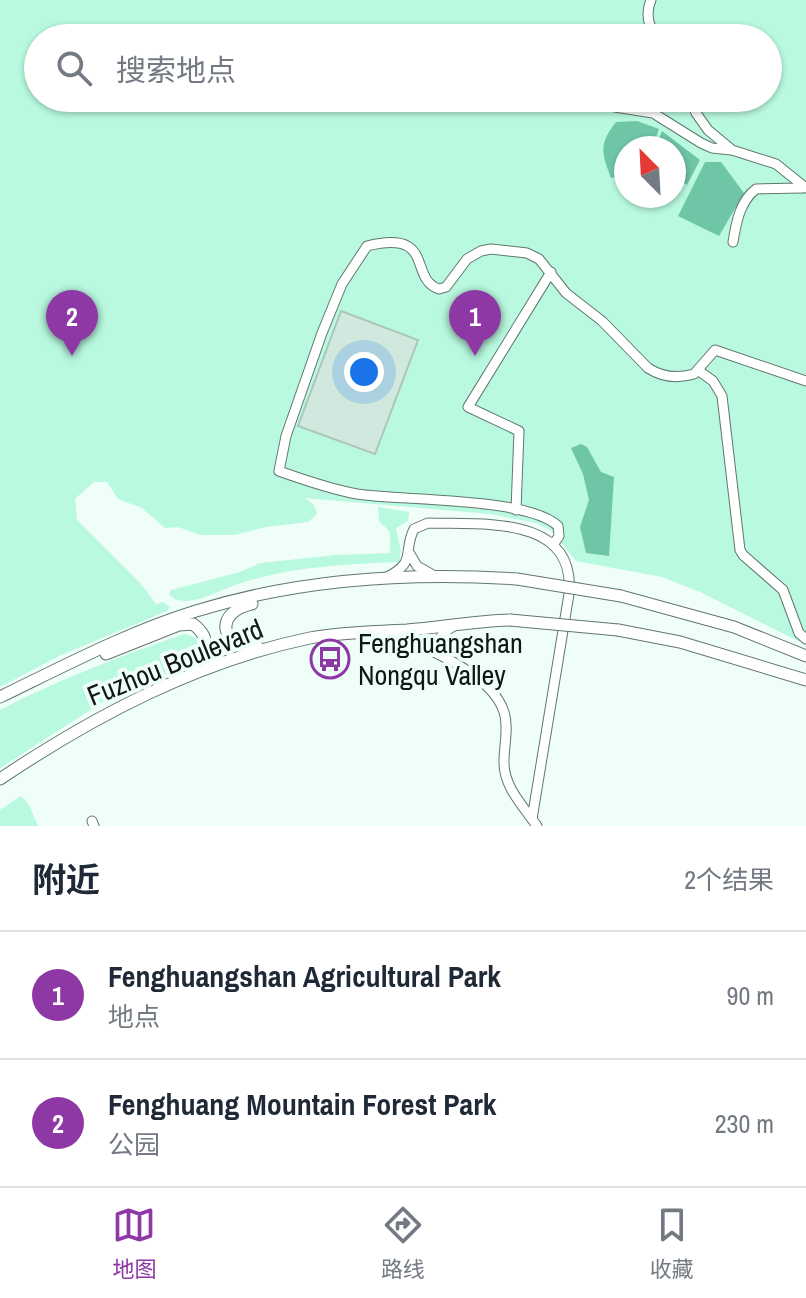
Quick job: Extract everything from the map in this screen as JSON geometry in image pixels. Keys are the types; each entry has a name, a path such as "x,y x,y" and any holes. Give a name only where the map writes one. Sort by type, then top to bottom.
{"main road":[{"name":"Fuzhou Boulevard","path":"0,697 125,637 196,610 314,586 434,576 517,579 621,596 699,616 806,656"},
{"path":"278,646 251,648 234,643 227,628 230,613 239,607 314,586"},
{"name":"Fuzhou Boulevard","path":"0,779 76,730 121,706 186,678 278,646 330,635 510,620 573,624 680,642 806,680"},
{"path":"50,673 188,623 201,630 207,646 203,660 186,678"}],"street":[{"path":"649,24 647,13 651,0"},
{"path":"647,112 676,125 712,148 732,150 776,164 805,188"},
{"path":"696,112 708,130 732,150"},
{"path":"733,242 737,218 756,189 805,188"},
{"path":"553,545 560,533 555,523 516,510 457,501 357,494 279,471 286,436 322,333 342,284 367,246 393,243 409,246 418,256 427,282 439,289 451,282 467,259 481,251 491,249 527,253 539,259 566,293 602,321 648,368 666,376 689,376 699,371 715,350 806,381"},
{"path":"516,510 519,431 468,407 551,272"},
{"path":"699,371 713,381 722,396 740,550 783,590 799,633 806,639"},
{"path":"384,579 402,567 410,554 412,533 418,526 428,523 513,526 536,533 553,545 564,559 570,584 534,823"},
{"path":"410,554 422,570 434,576"},
{"path":"438,654 440,637 459,624"},
{"path":"377,631 406,639 438,654 483,682 499,700 506,723 505,774 534,823"}],"shaded area":[{"path":"0,0 806,0 806,645 700,592 662,577 576,561 552,531 536,523 491,514 305,498 314,505 317,514 308,522 234,535 200,535 178,527 165,528 142,508 118,499 107,482 94,482 75,499 77,520 141,584 156,604 163,602 170,607 167,611 59,656 0,687"},
{"path":"637,121 659,129 656,136 614,136 614,177 611,178 603,149 606,137 616,122"},
{"path":"686,149 700,160 686,184"},
{"path":"705,162 721,162 744,193 719,236 678,216 682,208 686,208 686,200"},
{"path":"581,444 587,447 601,472 614,477 609,556 586,553 580,527 589,500 583,474 571,448"},
{"path":"378,507 409,512 408,521 396,528 401,551 399,562 297,570 257,578 192,600 175,599 169,594 171,590 240,572 260,563 390,553 390,532 379,521"},
{"path":"184,634 190,635 200,645 200,654 194,663 109,698 0,768 0,710 90,669"},
{"path":"21,796 29,805 38,826 0,826 0,810"}],"building":[{"path":"341,311 418,340 375,454 298,426"}],"place":[{"name":"Fenghuang Mountain Forest Park","path":"72,356"},
{"name":"Fenghuangshan Agricultural Park","path":"475,356"},
{"name":"Fenghuangshan Nongqu Valley","path":"330,659"}]}
